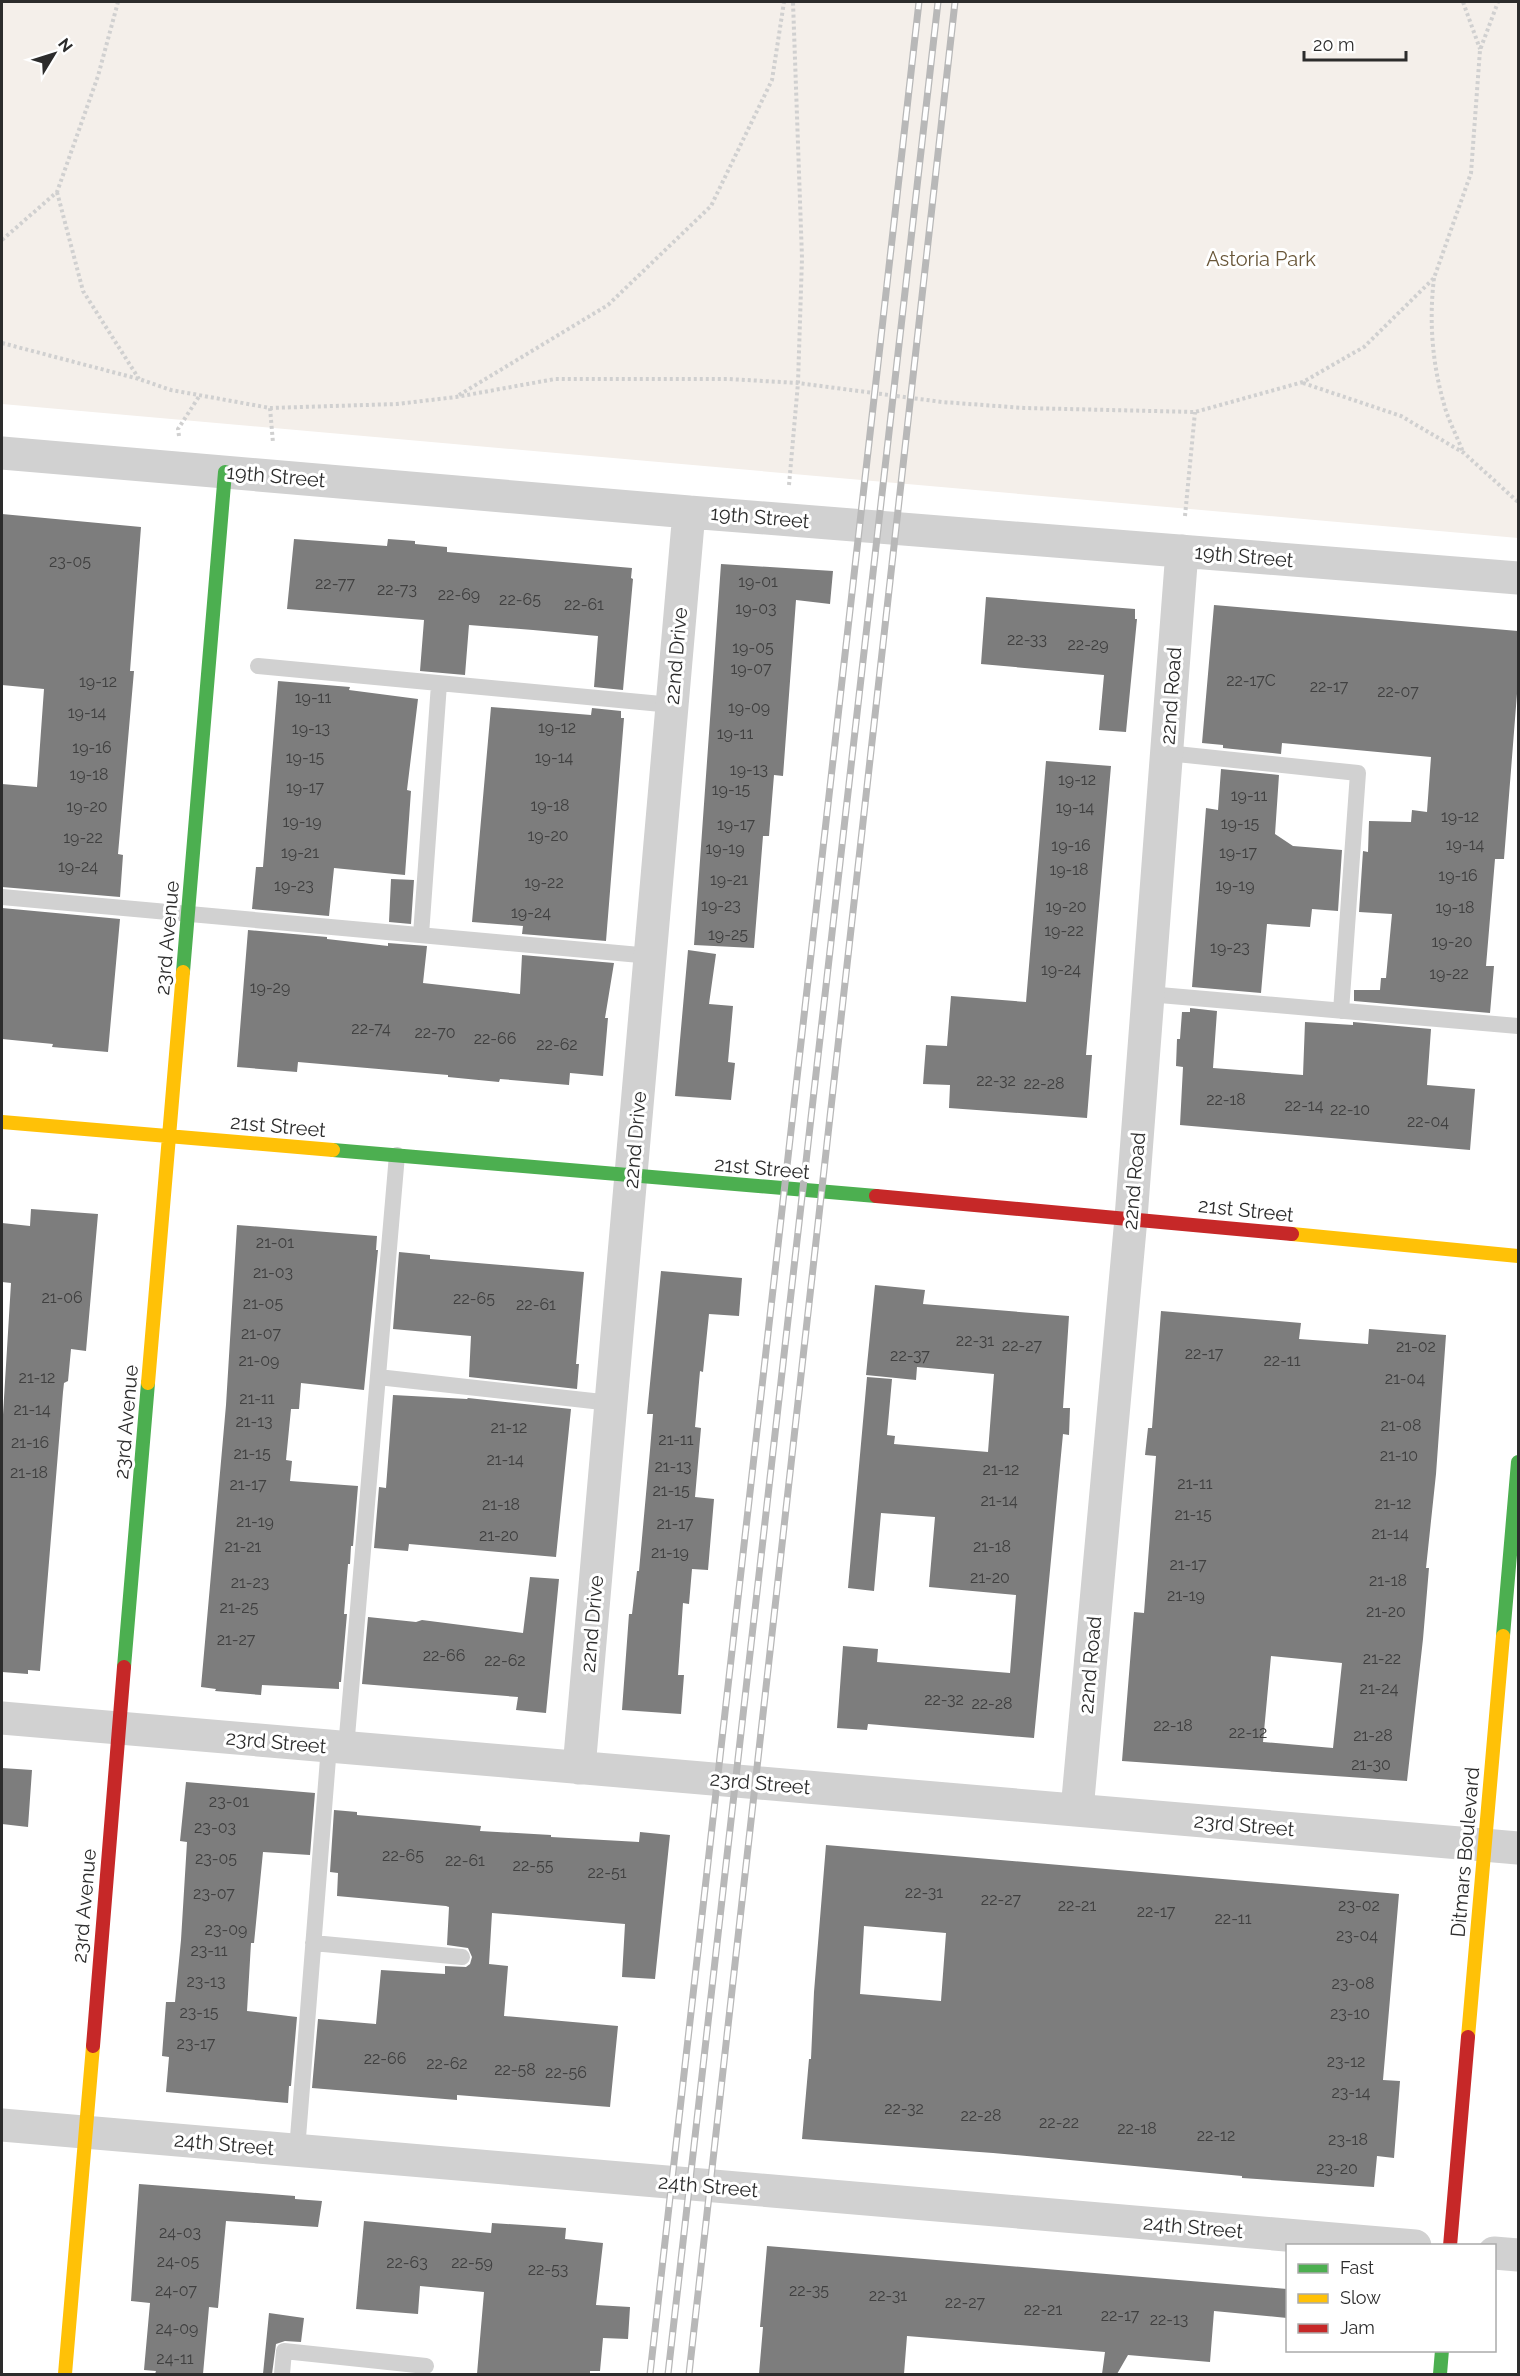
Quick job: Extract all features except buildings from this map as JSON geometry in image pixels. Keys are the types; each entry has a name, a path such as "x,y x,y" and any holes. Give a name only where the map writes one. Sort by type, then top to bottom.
{"street":[{"name":"19th Street","path":"2,453 689,512 1518,578"},
{"name":"23rd Avenue","path":"65,2374 225,472"},
{"name":"22nd Drive","path":"579,1768 689,512"},
{"name":"22nd Road","path":"1077,1810 1131,1218 1182,551"},
{"name":"21st Street","path":"2,1122 1131,1218 1518,1256"},
{"name":"Ditmars Boulevard","path":"1450,2244 1518,1462"},
{"name":"23rd Street","path":"2,1718 1518,1848"},
{"name":"24th Street","path":"2,2125 1392,2244"},
{"path":"1496,2253 1518,2255"},
{"path":"1440,2374 1442,2352"}],"lane":[{"path":"258,666 672,705"},
{"path":"421,935 439,684"},
{"path":"1167,753 1358,773 1341,1011"},
{"path":"2,897 651,956"},
{"path":"1148,994 1518,1026"},
{"path":"297,2150 314,1943 338,1747 378,1377 397,1155"},
{"path":"378,1377 611,1403"},
{"path":"314,1943 462,1957"},
{"path":"282,2374 284,2351 426,2366"}],"path":[{"path":"2,240 57,192 98,76 118,2"},
{"path":"456,397 608,305 711,206 772,80 784,2"},
{"path":"789,489 798,384 802,246 793,2"},
{"path":"1462,2 1480,50"},
{"path":"1464,453 1444,404 1435,361 1430,312 1434,278 1471,173 1480,50 1498,2"},
{"path":"57,192 83,291 139,378"},
{"path":"2,343 139,378 171,390 270,408 398,404 456,397 555,379 729,379 798,384 966,404 1024,408 1195,412 1303,382 1364,347 1434,278"},
{"path":"1303,382 1401,416 1464,453 1518,502"},
{"path":"179,441 178,429 200,395"},
{"path":"270,408 274,438 272,450"},
{"path":"1185,516 1195,412"}],"green space":[{"name":"Astoria Park","path":"2,2 1518,2 1518,538 2,404"}],"railway":[{"path":"650,2374 919,2"},
{"path":"668,2374 938,2"},
{"path":"689,2374 955,2"}],"traffic: fast":[{"path":"183,972 225,472"},
{"path":"333,1150 876,1196"},
{"path":"124,1667 148,1383"},
{"path":"1503,1636 1518,1462"},
{"path":"1440,2374 1442,2352"}],"traffic: slow":[{"path":"148,1383 183,972"},
{"path":"2,1122 333,1150"},
{"path":"1292,1234 1518,1256"},
{"path":"1468,2037 1503,1636"},
{"path":"65,2374 93,2046"}],"traffic: jam":[{"path":"876,1196 1292,1234"},
{"path":"93,2046 124,1667"},
{"path":"1450,2244 1468,2037"}]}
